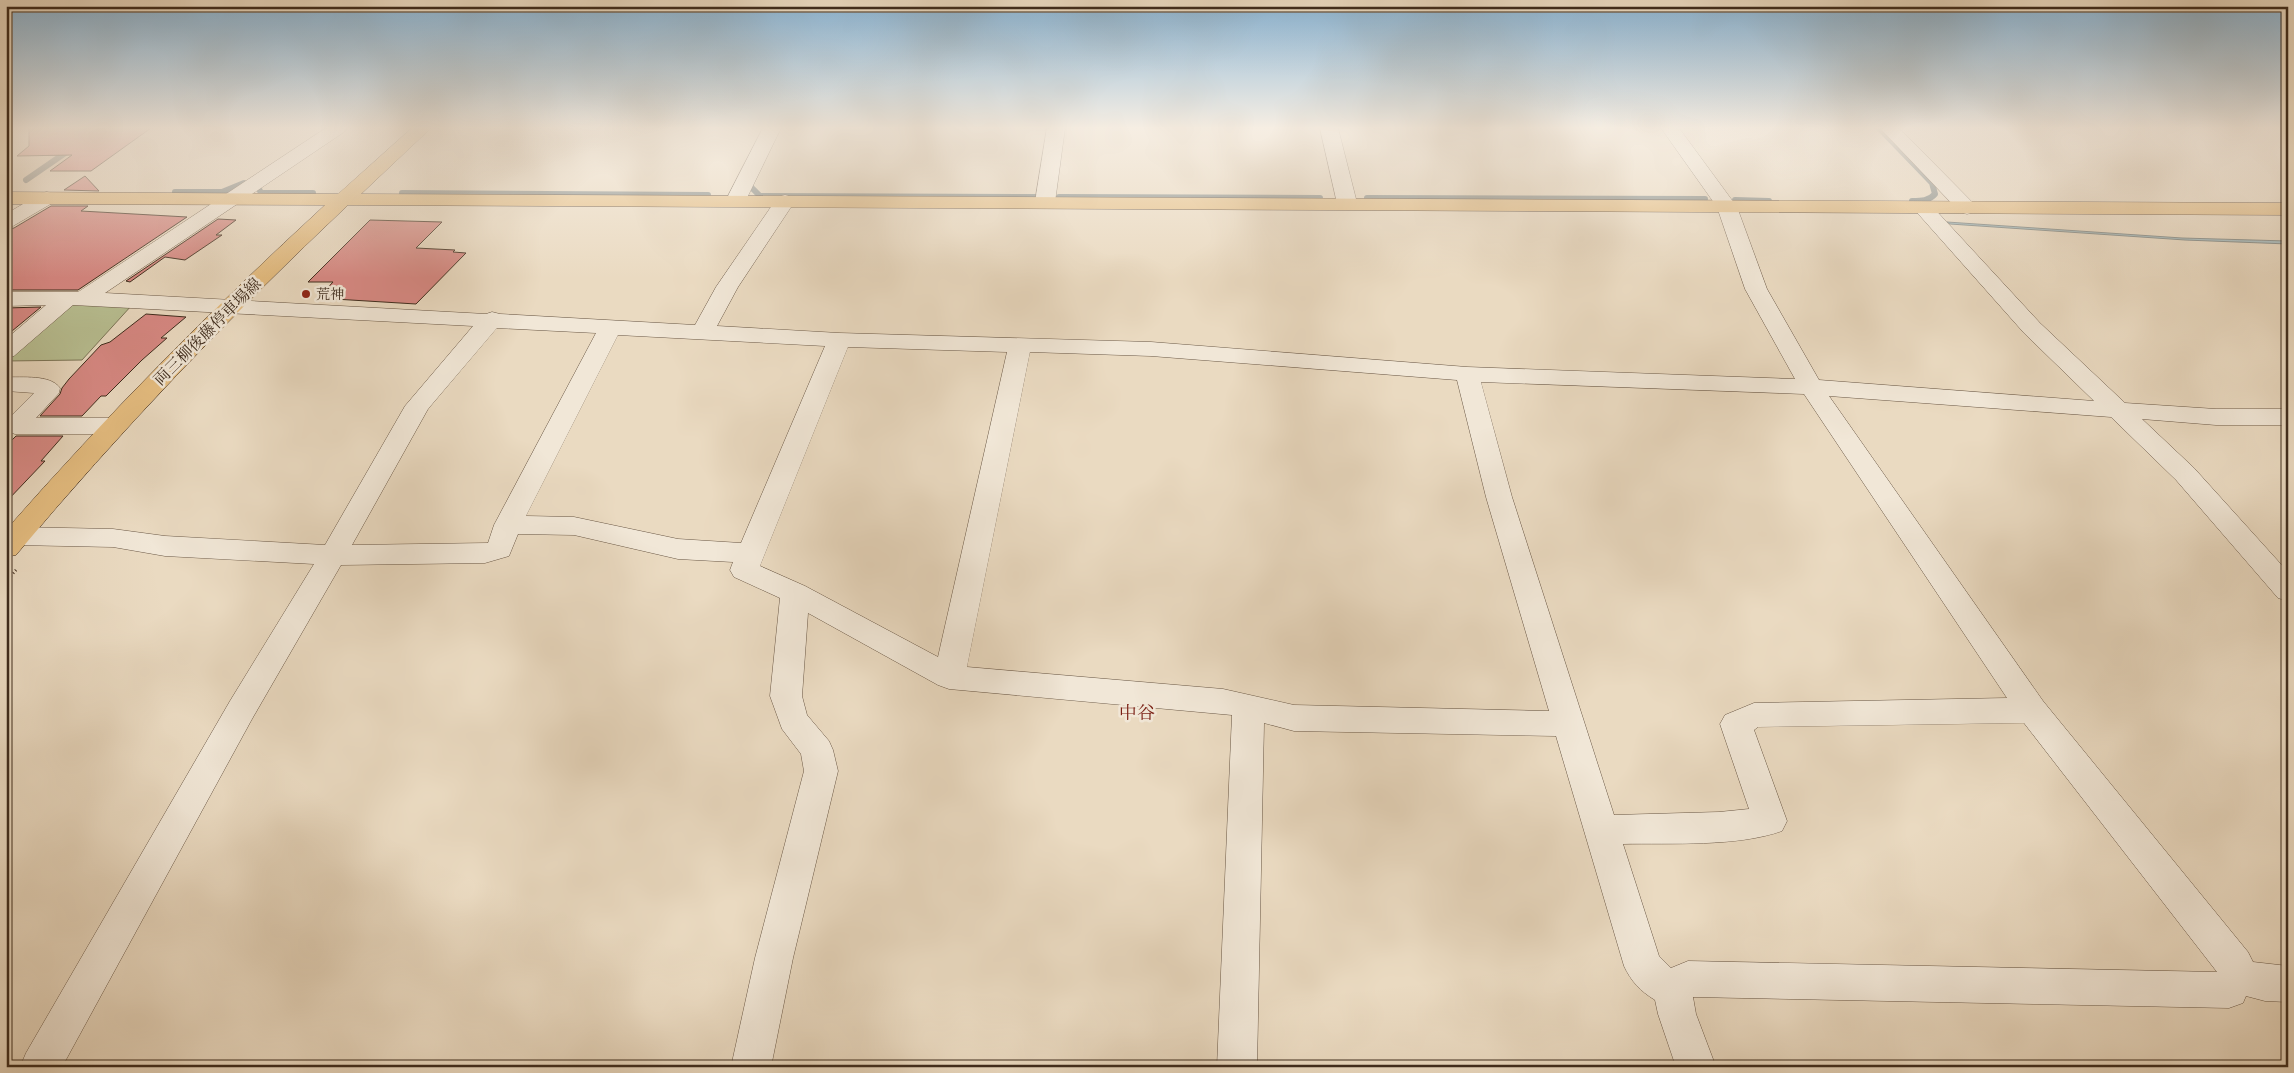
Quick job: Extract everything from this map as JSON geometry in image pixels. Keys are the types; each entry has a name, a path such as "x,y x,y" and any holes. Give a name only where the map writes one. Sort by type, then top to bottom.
{"main road":[{"name":"両三柳後藤停車場線","path":"10,542 114,426 229,306 368,178"},
{"path":"6,198 1347,203 2288,210"}],"street":[{"path":"6,351 76,298 264,178"},
{"path":"736,200 747,178"},
{"path":"1045,202 1049,178"},
{"path":"1341,178 1347,203"},
{"path":"1672,989 1688,979 2229,990 2237,976 2235,964 2032,710 1811,388 1756,289 1727,207 1706,178"},
{"path":"1938,178 1967,208"},
{"path":"6,222 47,198"},
{"path":"703,332 727,287 785,201"},
{"path":"1923,208 2032,328 2185,474 2288,591"},
{"path":"6,299 76,298 492,319 839,340 1151,349 1467,374 1811,388 2216,417 2288,417"},
{"path":"40,1067 240,710 333,555 418,406 492,319"},
{"path":"10,542 113,538 165,546 333,555 486,554 499,549 508,525 612,327"},
{"path":"839,340 744,570 795,593 949,677 1223,701 1248,709 1294,718 1570,724"},
{"path":"949,677 1020,346"},
{"path":"1467,374 1499,497 1643,966 1658,981 1672,989 1677,1014 1696,1067"},
{"path":"6,384 36,385 48,388 47,393 14,426 15,432 114,426"},
{"path":"508,525 574,526 678,549 751,553"},
{"path":"751,1067 774,958 821,771 817,750 793,720 786,696 795,593"},
{"path":"1237,1067 1248,709"},
{"path":"1602,830 1719,827 1770,821 1736,724 1754,715 2032,710"},
{"path":"2237,976 2264,983 2288,984"}],"green space":[{"path":"65,304 132,305 82,360 6,361 6,355"}],"water":[{"path":"1947,222 2182,238 2288,241 2288,244 2185,240 1950,224"}],"building":[{"path":"82,178 87,178 99,191 64,190"},
{"path":"51,206 88,206 81,211 187,217 78,290 6,290 6,230 14,228"},
{"path":"218,219 236,220 216,235 222,235 185,260 165,257 130,282 126,281"},
{"path":"370,220 442,222 416,248 455,250 453,252 466,253 416,304 318,298 333,282 308,282"},
{"path":"41,307 6,336 6,308"},
{"path":"146,314 186,317 161,338 167,338 106,396 101,396 82,416 40,416 60,394 69,379 101,345 110,342"},
{"path":"16,436 63,436 41,461 45,461 6,502 6,446"}],"waterway":[{"path":"1912,201 1925,200 1935,194 1932,183 1927,178"},
{"path":"753,179 749,185 760,196 1039,197"},
{"path":"175,192 222,192 244,183"},
{"path":"259,189 261,193 313,193"},
{"path":"402,193 708,195"},
{"path":"1059,197 1320,198"},
{"path":"1367,198 1705,199"},
{"path":"1735,200 1769,201"}],"place":[{"name":"荒神","path":"306,294"}],"district":[{"name":"中谷","path":"1137,712"}]}
